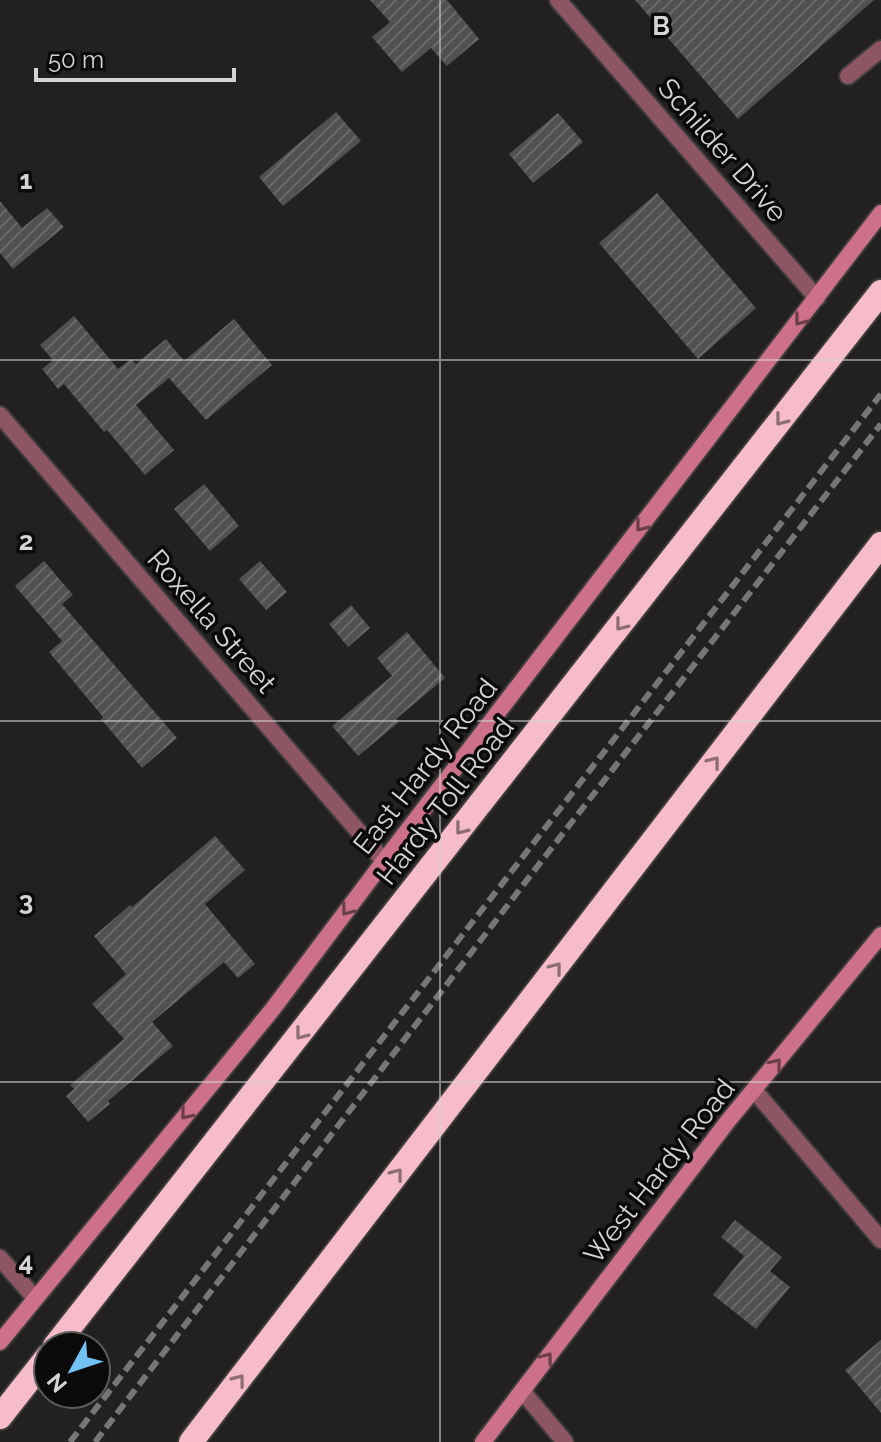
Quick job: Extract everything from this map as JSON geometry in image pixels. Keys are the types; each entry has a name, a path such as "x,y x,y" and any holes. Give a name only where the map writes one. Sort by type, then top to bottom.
{"highway":[{"name":"Hardy Toll Road","path":"68,1330 881,292"},
{"path":"191,1442 881,544"},
{"path":"0,1417 32,1376"}],"main road":[{"name":"East Hardy Road","path":"0,1342 272,1010 881,213"},
{"name":"West Hardy Road","path":"483,1442 728,1121 881,935"}],"street":[{"name":"Schilder Drive","path":"558,0 817,298"},
{"path":"848,76 881,49"},
{"name":"Roxella Street","path":"0,415 384,861"},
{"path":"754,1090 881,1240"},
{"path":"0,1258 35,1298"},
{"path":"522,1391 565,1442"}],"building":[{"path":"370,0 447,0 479,39 447,66 431,48 402,72 372,37 390,22"},
{"path":"635,0 874,0 738,119"},
{"path":"336,112 361,141 283,206 259,177"},
{"path":"558,113 583,142 533,183 509,154"},
{"path":"657,193 756,308 698,359 599,243"},
{"path":"0,201 22,228 47,208 64,227 13,269 0,253"},
{"path":"74,316 118,369 131,359 136,364 166,339 184,361 234,319 272,365 206,420 169,378 136,405 174,450 145,475 64,384 58,389 42,369 53,360 40,345"},
{"path":"204,484 239,526 210,551 174,509"},
{"path":"44,561 73,595 62,604 177,738 142,768 49,652 62,641 15,586"},
{"path":"260,561 287,592 266,610 239,579"},
{"path":"351,605 370,628 348,647 329,624"},
{"path":"407,632 445,678 358,756 332,726 392,676 377,658"},
{"path":"215,836 245,870 205,904 255,964 238,978 224,962 152,1022 173,1046 88,1122 66,1096 74,1089 70,1085 124,1039 92,1004 126,974 94,936"},
{"path":"735,1220 782,1257 770,1271 790,1287 756,1329 713,1295 744,1256 721,1237"},
{"path":"881,1340 881,1413 845,1370"}],"railway":[{"path":"70,1442 881,394"},
{"path":"95,1442 881,424"}]}
